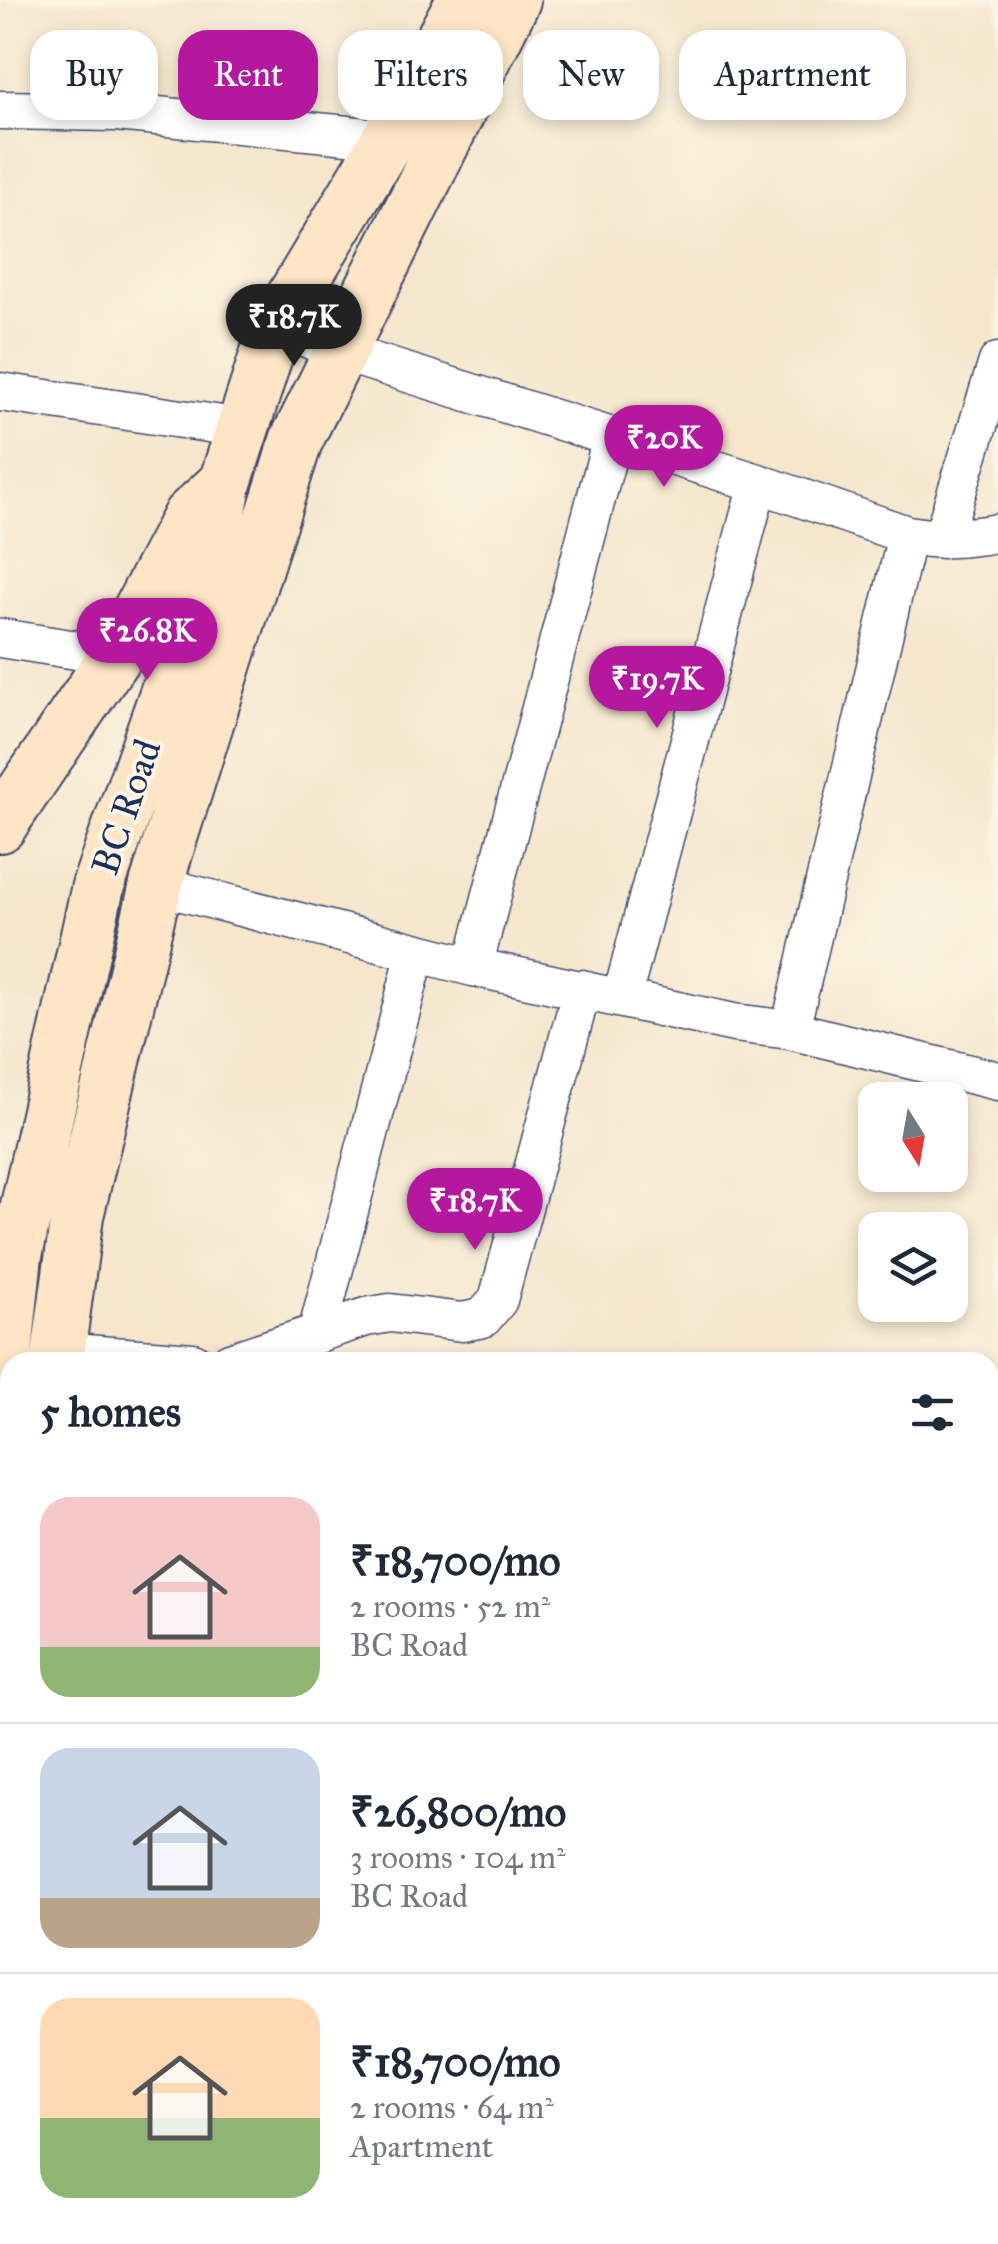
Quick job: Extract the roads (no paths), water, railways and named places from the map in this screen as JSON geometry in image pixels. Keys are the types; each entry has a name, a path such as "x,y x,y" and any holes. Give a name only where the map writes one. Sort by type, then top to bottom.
{"street":[{"name":"BC Road","path":"3,1351 16,1255 98,886 189,699 225,483 276,325 388,139 464,0"},
{"path":"59,1352 77,1216 156,884 189,699 338,350 514,0"},
{"path":"0,110 117,112 388,139"},
{"path":"276,325 338,350 924,537 998,533"},
{"path":"790,1030 924,537 998,362"},
{"path":"0,392 242,428"},
{"path":"472,968 612,438"},
{"path":"0,826 110,664 188,516 225,483"},
{"path":"622,997 758,483"},
{"path":"0,638 110,664 189,699"},
{"path":"156,884 472,968 734,1024 790,1030 998,1081"},
{"path":"317,1334 416,953"},
{"path":"261,1352 390,1313 462,1322 483,1318 498,1300 582,989"}]}
